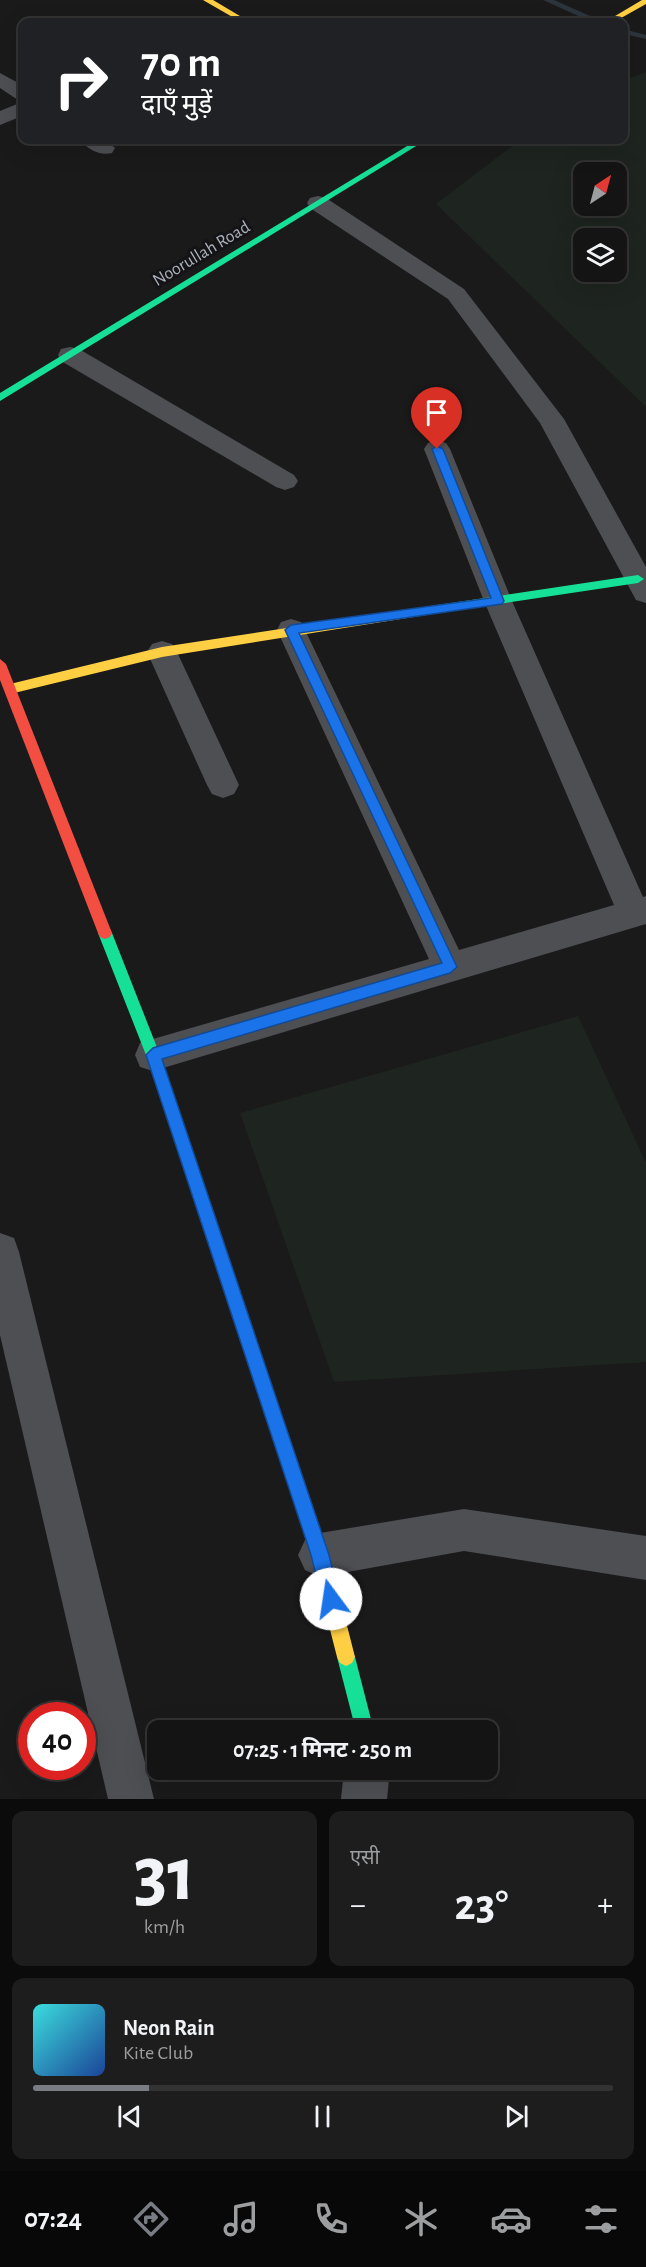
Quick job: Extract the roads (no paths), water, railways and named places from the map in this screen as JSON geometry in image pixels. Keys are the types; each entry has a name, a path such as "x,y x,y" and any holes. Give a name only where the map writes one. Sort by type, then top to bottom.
{"street":[{"path":"211,1 239,18"},
{"path":"616,18 646,1"},
{"path":"0,79 18,91"},
{"path":"0,119 18,110"},
{"name":"Noorullah Road","path":"0,398 415,144"},
{"path":"10,689 162,652 291,630 498,601 642,586 551,419 456,294 318,203"},
{"path":"70,355 285,481"},
{"path":"153,1055 640,912 498,601 437,449"},
{"path":"291,630 450,967"},
{"path":"162,652 223,785"},
{"path":"0,664 153,1055 320,1555 362,1720"},
{"path":"0,1252 131,1799"},
{"path":"320,1555 464,1530 646,1558"},
{"path":"364,1799 366,1780"}],"waterway":[{"path":"547,0 586,16"},
{"path":"628,32 646,37"}]}
